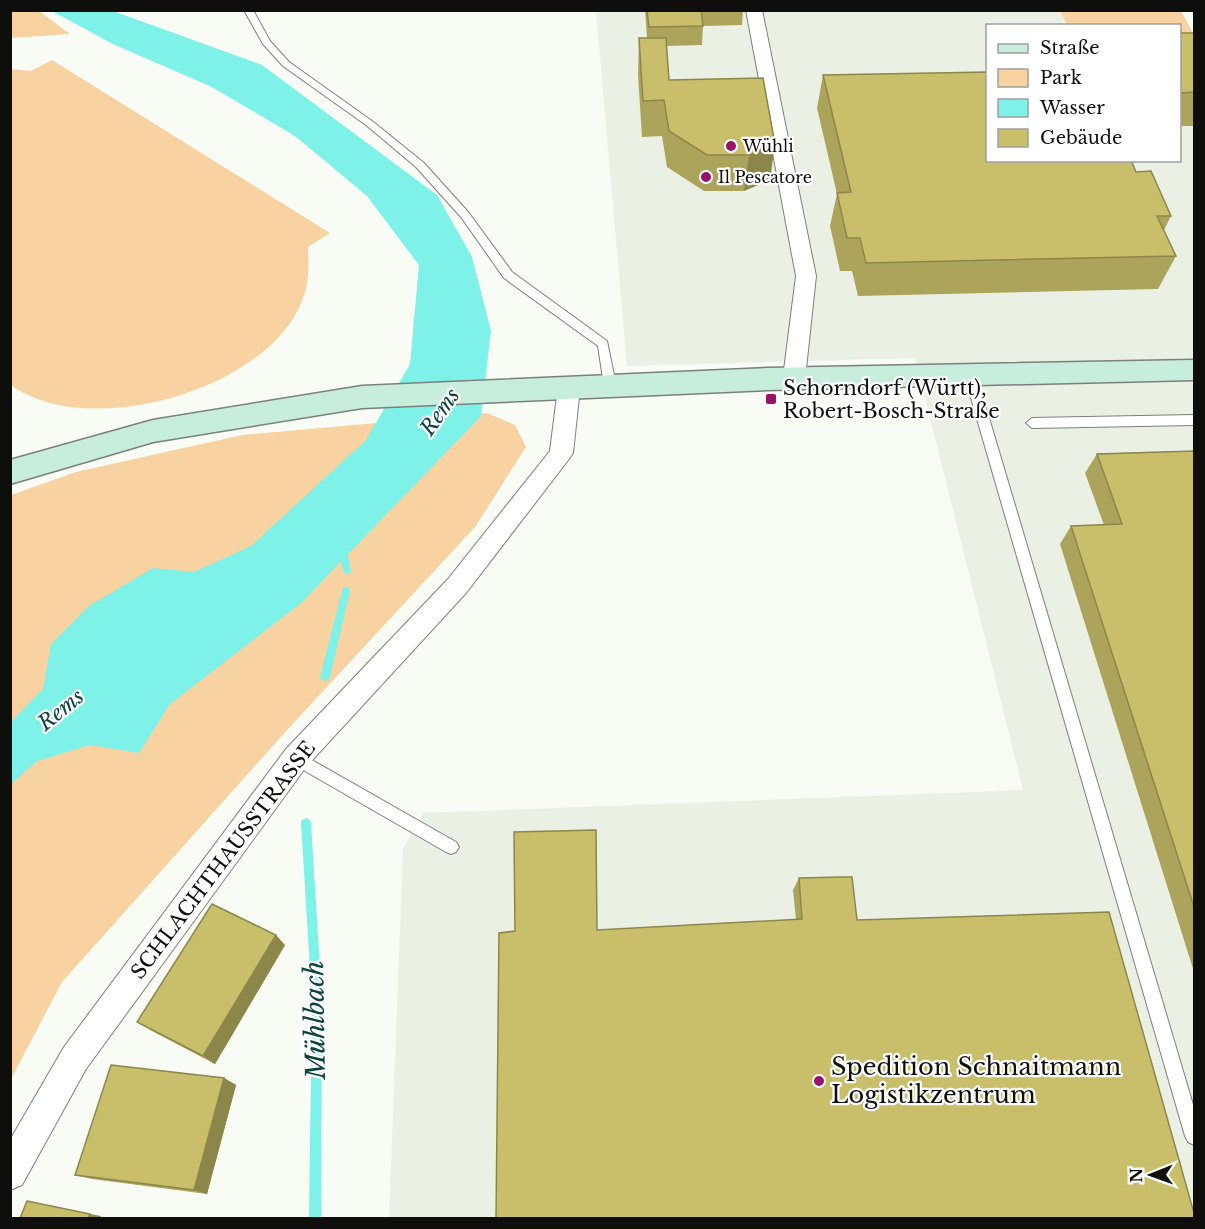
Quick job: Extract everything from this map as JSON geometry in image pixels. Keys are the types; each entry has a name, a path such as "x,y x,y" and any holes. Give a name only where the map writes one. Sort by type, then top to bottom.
{"street":[{"path":"754,10 806,276 794,378"},
{"path":"10,472 153,431 362,397 794,378 1194,370"},
{"name":"SCHLACHTHAUSSTRASSE","path":"10,1173 75,1058 296,758 457,586 561,453 569,388"}],"lane":[{"path":"248,10 266,42 286,64 369,123 420,165 465,215 508,275 603,344 610,385"},
{"path":"970,374 1194,1136"},
{"path":"1032,423 1194,420"},
{"path":"296,758 451,847"}],"shaded area":[{"path":"596,11 1060,11 1066,24 986,24 986,162 1181,162 1181,47 1194,47 1194,1218 389,1218 403,849 423,813 1023,790 915,358 627,366"}],"green space":[{"path":"11,10 39,11 70,34 11,38"},
{"path":"1060,11 1181,11 1194,35 1181,46 1181,24 1066,24"},
{"path":"52,60 330,233 308,247 306,288 302,301 283,333 252,360 215,382 172,398 127,407 84,408 44,401 11,385 11,69 31,71"},
{"path":"487,413 515,425 526,447 475,527 288,729 62,982 11,1079 11,495 76,472 242,435"}],"water":[{"name":"Rems","path":"52,11 113,11 262,65 437,195 472,257 491,331 481,416 301,603 170,704 139,753 90,745 37,761 11,784 11,722 43,689 51,644 89,606 153,568 194,572 251,546 366,440 410,364 419,265 367,196 295,136 212,87 113,44"}],"building":[{"path":"647,10 701,10 703,26 649,27"},
{"path":"1181,33 1194,33 1194,92 1181,93"},
{"path":"639,38 666,38 669,80 763,78 775,144 749,155 707,155 669,131 664,100 643,101"},
{"path":"986,72 986,162 1132,162 1136,172 1151,171 1171,216 1157,216 1176,256 866,263 860,238 847,238 837,193 851,192 823,75"},
{"path":"1194,451 1194,907 1071,526 1122,524 1097,454"},
{"name":"Spedition Schnaitmann Logistikzentrum","path":"596,830 597,930 802,919 799,878 852,877 857,920 1109,912 1194,1218 496,1218 499,933 515,931 514,832"},
{"path":"212,904 276,935 203,1056 137,1022"},
{"path":"111,1065 224,1078 194,1190 75,1175"},
{"path":"27,1201 90,1214 88,1218 20,1218"}],"waterway":[{"name":"Mühlbach","path":"342,547 347,570"},
{"name":"Mühlbach","path":"325,677 346,591"},
{"name":"Mühlbach","path":"306,823 317,1001 315,1218"}],"place":[{"name":"Wühli","path":"731,146"},
{"name":"Il Pescatore","path":"706,177"},
{"name":"Schorndorf (Württ), Robert-Bosch-Straße","path":"771,399"},
{"name":"Spedition Schnaitmann Logistikzentrum","path":"819,1081"}]}
